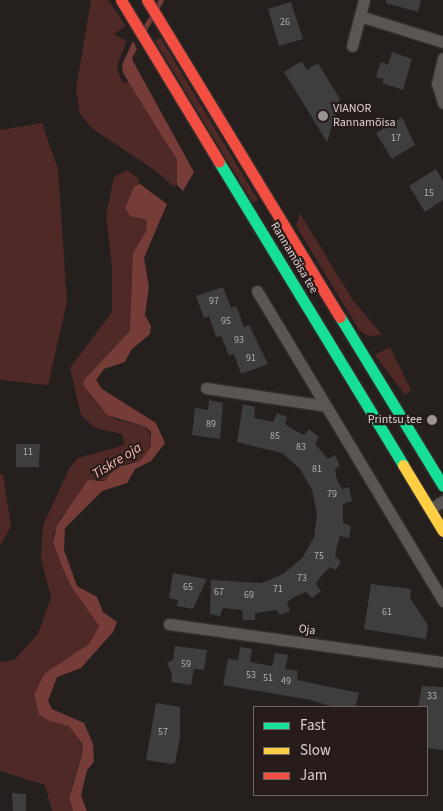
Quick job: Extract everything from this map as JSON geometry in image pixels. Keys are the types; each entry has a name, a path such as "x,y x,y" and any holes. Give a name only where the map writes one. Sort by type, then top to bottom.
{"main road":[{"name":"Rannamõisa tee","path":"121,0 443,531"},
{"name":"Rannamõisa tee","path":"147,0 443,486"}],"street":[{"path":"352,46 364,0"},
{"path":"360,16 443,42"},
{"path":"443,58 437,83 443,103"},
{"path":"257,291 443,601"},
{"path":"206,388 326,406"},
{"path":"430,509 443,501"},
{"name":"Oja","path":"169,624 443,662"}],"shaded area":[{"path":"91,0 108,0 126,26 114,34 127,41 117,65 120,78 124,83 130,81 177,160 179,179 174,187 156,171 93,129 80,114 76,88"},
{"path":"160,37 258,200 253,203 155,41"},
{"path":"133,41 137,49 132,58 134,63 194,172 183,191 177,185 177,160 123,73 122,65"},
{"path":"42,123 58,169 67,302 48,385 0,380 0,130"},
{"path":"127,170 138,178 140,184 134,186 125,208 130,216 147,220 146,231 133,253 133,319 130,331 83,385 103,411 115,419 146,427 152,439 151,447 140,461 124,464 105,481 96,479 61,517 54,534 53,544 72,588 99,626 89,644 61,666 34,695 39,715 49,721 69,726 77,734 83,751 69,798 73,811 52,811 45,785 0,771 0,662 14,660 38,634 51,597 41,558 43,525 69,469 78,458 125,445 122,434 95,428 81,415 70,368 112,312 112,266 106,215 114,177"},
{"path":"140,184 167,204 144,258 149,287 145,315 151,326 150,334 131,350 125,362 104,369 96,380 102,389 156,423 165,443 151,461 135,469 127,483 102,491 65,528 64,550 77,586 97,597 103,612 117,622 113,632 81,668 57,677 48,701 52,709 84,723 93,744 94,762 87,770 81,795 87,811 73,811 69,798 83,751 82,744 69,726 49,721 39,715 34,695 44,674 89,644 99,626 72,588 64,571 53,543 57,525 88,480 105,481 115,468 140,461 151,447 151,432 146,427 107,415 83,385 84,380 130,331 133,253 146,231 147,220 130,216 125,208 134,186"},
{"path":"300,213 352,299 382,335 368,336 359,330 296,226"},
{"path":"390,347 411,390 405,395 375,355"},
{"path":"0,474 3,474 11,526 0,546"}],"building":[{"path":"386,0 421,0 418,12 386,3"},
{"path":"291,2 303,39 279,46 268,9"},
{"path":"392,52 412,59 403,90 382,83 384,79 376,77 381,62 388,65"},
{"name":"VIANOR Rannamõisa","path":"302,61 307,70 318,63 340,99 327,142 284,72"},
{"path":"402,117 415,145 392,159 376,133"},
{"path":"436,169 443,181 443,200 425,212 409,186"},
{"path":"223,287 231,308 236,306 244,327 249,325 268,364 241,374 234,354 229,356 221,336 216,337 209,316 204,318 196,296"},
{"path":"209,400 223,403 220,439 192,435 195,408 208,410"},
{"path":"243,404 255,407 254,418 273,422 277,413 287,417 285,424 294,430 304,435 309,429 319,437 315,444 328,459 335,455 340,466 335,469 337,480 342,489 349,487 352,501 343,504 343,523 351,526 349,538 340,536 337,546 335,556 341,562 336,570 330,567 321,576 316,584 321,591 312,598 306,592 296,596 287,602 290,611 280,615 277,610 255,613 255,620 243,620 242,610 223,608 220,616 210,614 211,580 262,583 283,574 302,558 314,537 317,514 312,490 300,469 282,453 237,442"},
{"path":"16,444 40,444 39,467 16,467"},
{"path":"173,573 207,579 193,609 177,606 178,600 169,598"},
{"path":"371,584 411,589 410,598 428,625 426,639 364,629"},
{"path":"175,646 207,650 204,670 194,669 191,685 171,682 172,674 167,663 173,660"},
{"path":"240,647 252,649 250,662 272,666 275,653 288,655 285,669 298,671 297,680 359,693 355,706 330,706 311,700 223,685 228,659 238,660"},
{"path":"422,686 443,687 443,750 428,748 428,706 418,706"},
{"path":"156,703 180,707 180,737 175,763 146,760"},
{"path":"12,793 26,794 26,811 13,811"}],"waterway":[{"name":"Tiskre oja","path":"156,9 161,0"},
{"name":"Tiskre oja","path":"143,31 152,16"}],"traffic: fast":[{"path":"219,162 403,465"},
{"path":"340,317 443,486"}],"traffic: slow":[{"path":"403,465 443,531"}],"traffic: jam":[{"path":"121,0 219,162"},
{"path":"147,0 340,317"}],"place":[{"name":"VIANOR Rannamõisa","path":"323,116"},
{"name":"Printsu tee","path":"432,420"}]}
